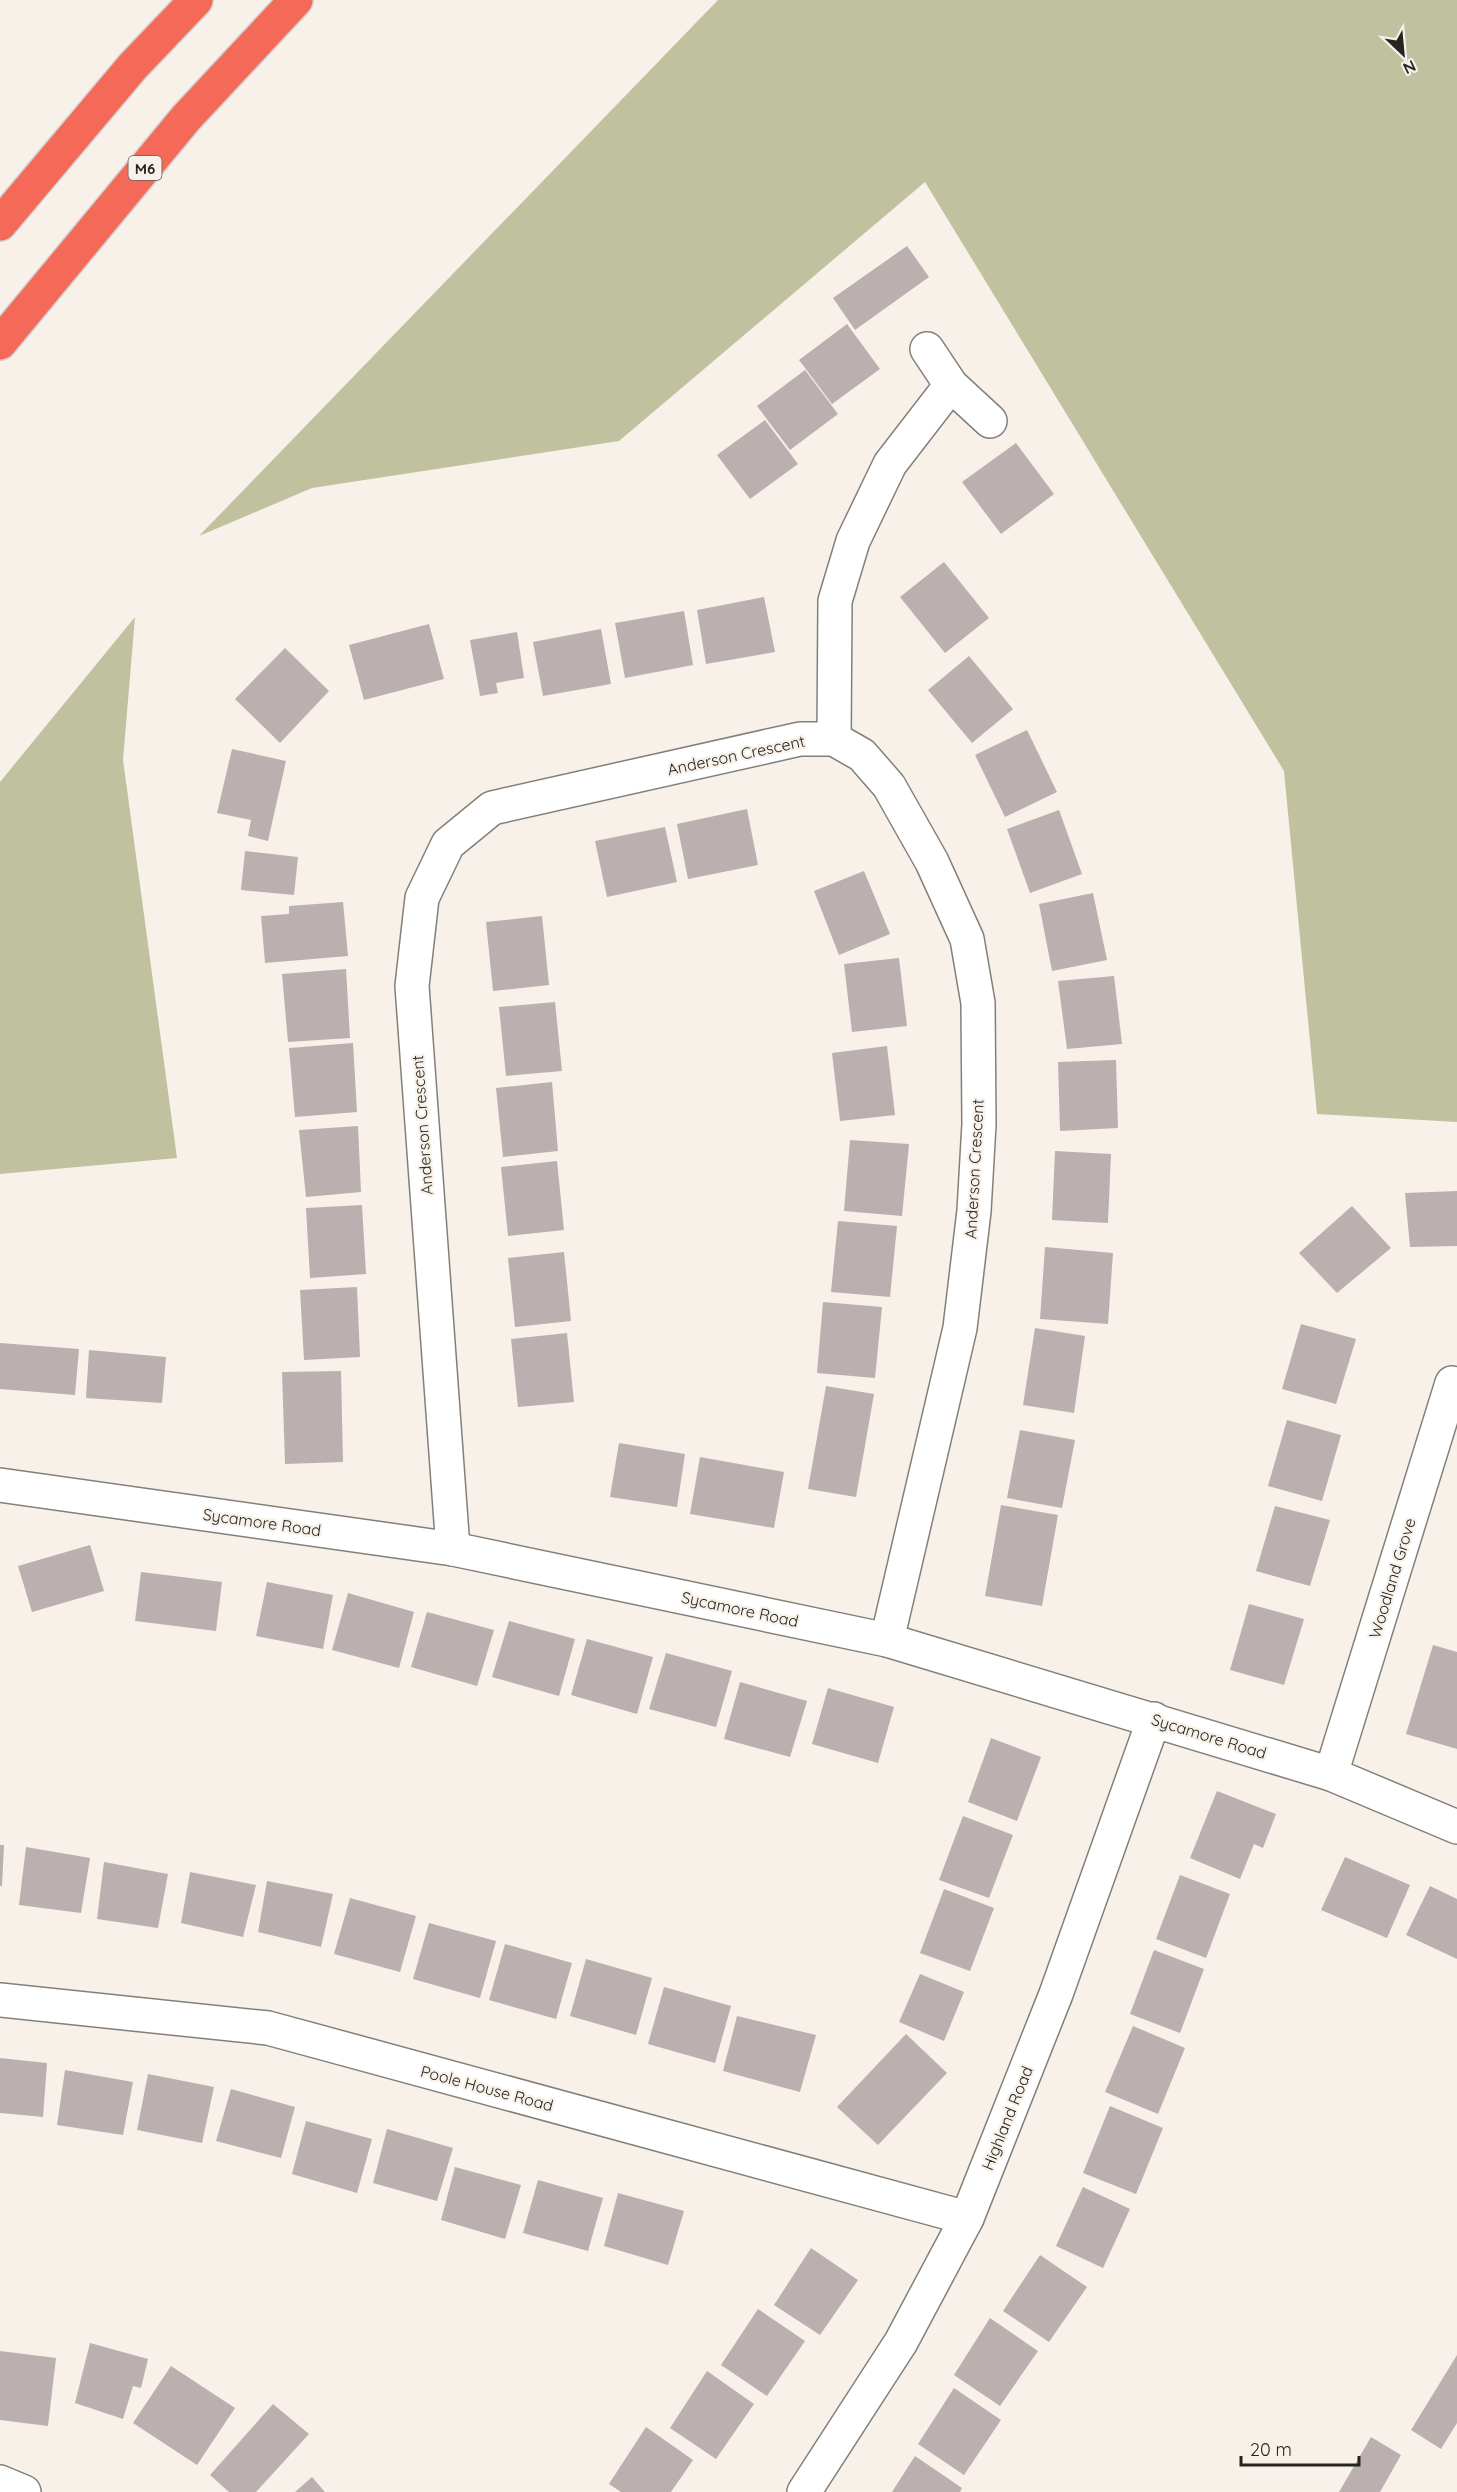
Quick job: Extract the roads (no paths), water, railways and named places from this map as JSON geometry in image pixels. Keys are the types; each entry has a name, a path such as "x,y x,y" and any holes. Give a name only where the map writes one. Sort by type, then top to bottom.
{"highway":[{"path":"0,224 133,66 196,0"},
{"name":"M6","path":"0,343 186,118 297,0"}],"street":[{"path":"927,349 951,385 990,421"},
{"path":"834,739 835,601 853,541 890,464 951,385"},
{"name":"Anderson Crescent","path":"453,1549 412,986 422,898 448,844 492,808 800,739 834,739 862,755 888,786 932,862 967,939 978,1003 979,1124 974,1211 960,1328 886,1640"},
{"name":"Woodland Grove","path":"1331,1774 1452,1383"},
{"name":"Sycamore Road","path":"0,1485 453,1549 886,1640 1331,1774 1457,1827"},
{"name":"Highland Road","path":"804,2492 901,2343 966,2218 1056,1995 1154,1719"},
{"name":"Poole House Road","path":"0,2000 268,2028 966,2218"},
{"path":"0,2482 24,2492"}]}
